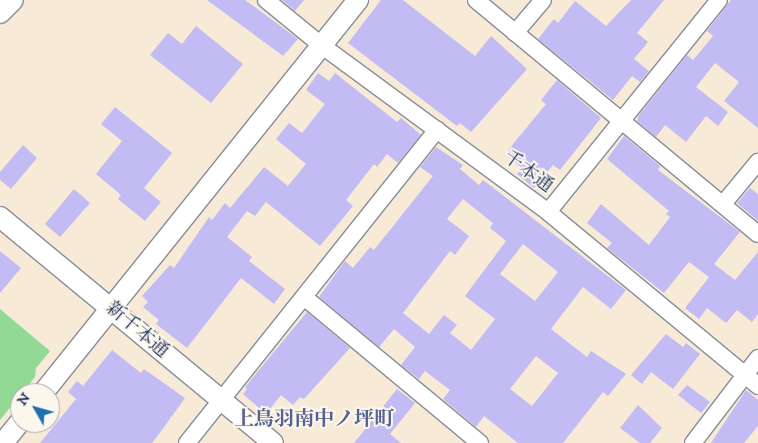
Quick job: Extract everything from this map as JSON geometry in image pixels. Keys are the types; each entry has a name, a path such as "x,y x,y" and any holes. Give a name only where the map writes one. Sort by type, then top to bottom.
{"street":[{"path":"0,13 13,0"},
{"name":"千本通","path":"266,0 321,45 548,212 752,381"},
{"path":"51,383 358,0"},
{"path":"476,0 758,234"},
{"path":"515,32 543,0"},
{"path":"548,212 620,120 719,0"},
{"path":"187,443 437,130"},
{"path":"723,204 758,162"},
{"name":"新千本通","path":"0,217 273,443"},
{"path":"304,296 480,443"},
{"path":"693,443 752,381 758,358"},
{"path":"3,443 11,433"}],"green space":[{"path":"0,309 50,351 36,368 35,377 30,383 10,383 10,408 0,420"}],"building":[{"path":"207,0 245,0 298,39 283,56"},
{"path":"282,0 304,0 295,11"},
{"path":"381,0 403,0 475,56 491,36 527,69 471,132 460,123 457,126 348,43"},
{"path":"631,0 664,0 637,33 648,42 634,59 649,71 640,82 632,76 613,100 538,39 554,19 558,23 575,1 606,26"},
{"path":"731,0 758,0 758,128 724,101 739,82 715,63 696,87 728,112 718,126 706,116 686,142 665,125 656,137 637,121 639,115 687,55 693,60 713,36 707,31"},
{"path":"196,26 243,64 211,103 150,55 168,33 182,44"},
{"path":"318,73 329,81 335,73 397,122 401,118 421,135 398,163 387,154 377,167 374,164 346,200 353,206 320,246 266,202 255,216 247,211 227,237 252,257 249,261 285,289 274,304 241,278 187,348 156,324 159,320 143,307 148,302 142,296 170,265 174,268 209,217 212,220 225,203 230,208 264,167 288,186 306,164 276,139 289,123 302,133 325,104 306,90"},
{"path":"557,80 601,118 560,170 553,165 534,188 517,174 522,168 505,154 546,104 541,100"},
{"path":"115,107 172,153 144,188 161,202 145,221 118,199 121,195 96,174 122,141 101,124"},
{"path":"624,136 660,166 658,170 740,232 714,264 735,280 758,252 758,314 752,322 737,310 726,323 707,308 699,319 685,308 709,277 689,262 664,293 607,248 612,243 587,223 601,204 649,245 670,217 666,214 669,211 607,159"},
{"path":"23,145 37,158 11,189 0,180 0,172"},
{"path":"436,147 463,165 460,169 479,185 483,180 626,290 611,309 583,287 551,329 587,357 591,351 626,374 608,396 603,392 563,443 518,443 484,416 476,427 443,399 450,390 425,371 419,379 401,365 415,347 394,329 379,347 319,297 345,261 353,268 370,247 374,250 433,176 420,167","holes":["463,199 493,223 490,228 506,241 465,296 495,319 471,350 450,333 457,325 444,315 429,334 403,313 450,251 455,255 469,236 447,219","523,244 558,272 535,301 500,274","536,356 558,373 532,406 510,389"]},
{"path":"750,188 758,194 758,221 737,203"},
{"path":"74,189 90,203 60,237 45,224"},
{"path":"0,251 21,268 0,293"},
{"path":"307,312 350,348 304,399 300,397 293,405 281,395 266,414 243,394 247,389 245,387"},
{"path":"666,334 683,347 686,343 700,354 673,389 651,372 642,384 631,375"},
{"path":"112,350 141,373 144,369 185,398 152,443 40,443 48,433 60,433 60,419 76,399 68,392 77,381 83,386"},
{"path":"687,385 710,402 701,413 678,395"},
{"path":"397,389 415,403 390,434 401,443 354,443"},
{"path":"746,390 758,400 758,426 744,443 711,443"},
{"path":"638,405 662,428 650,443 640,443 620,428"}],"district":[{"name":"上鳥羽南中ノ坪町","path":"314,419"}]}
